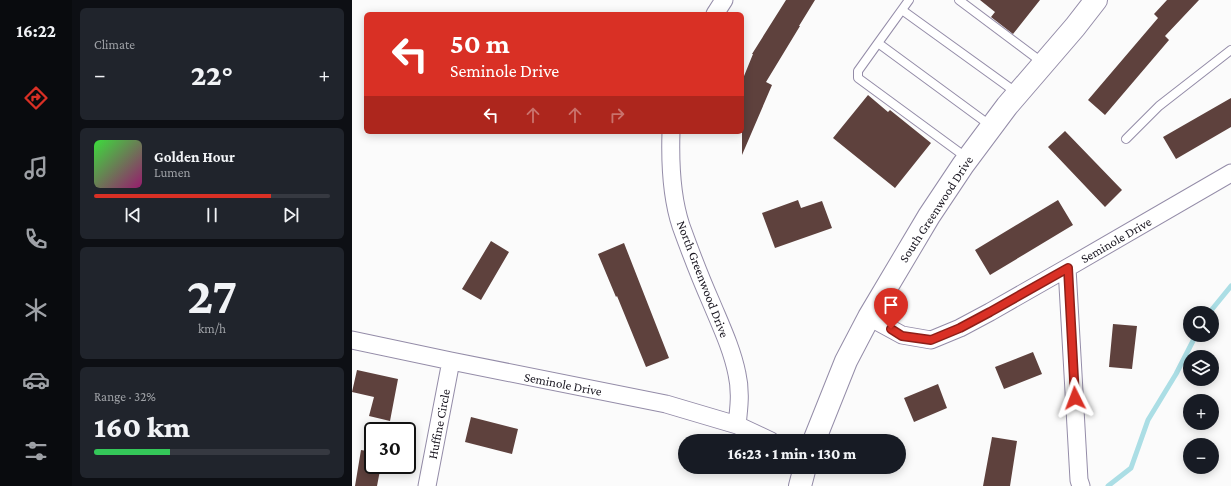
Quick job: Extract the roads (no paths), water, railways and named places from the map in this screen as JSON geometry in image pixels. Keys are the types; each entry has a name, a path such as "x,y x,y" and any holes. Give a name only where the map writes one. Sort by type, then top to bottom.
{"street":[{"path":"716,12 724,0"},
{"name":"South Greenwood Drive","path":"817,434 846,361 869,317 929,216 968,158 992,126 1096,0"},
{"name":"North Greenwood Drive","path":"671,134 670,152 674,193 680,224 710,301 725,334 738,374 740,395 737,425"},
{"name":"Seminole Drive","path":"869,317 902,336 931,340 978,319 1231,173"},
{"path":"1068,268 1079,480 1081,486"},
{"name":"Seminole Drive","path":"352,340 666,404 737,425 756,434"},
{"name":"Huffine Circle","path":"427,486 451,361"},
{"path":"800,486 803,474"}],"lane":[{"path":"909,0 858,71 858,78 968,158"},
{"path":"959,0 1044,63"},
{"path":"902,10 1018,94"},
{"path":"878,43 992,126"},
{"path":"1126,139 1159,106 1231,50"}],"waterway":[{"path":"1215,306 1231,286"},
{"path":"1108,486 1131,468 1148,420 1176,374 1192,342"}]}
